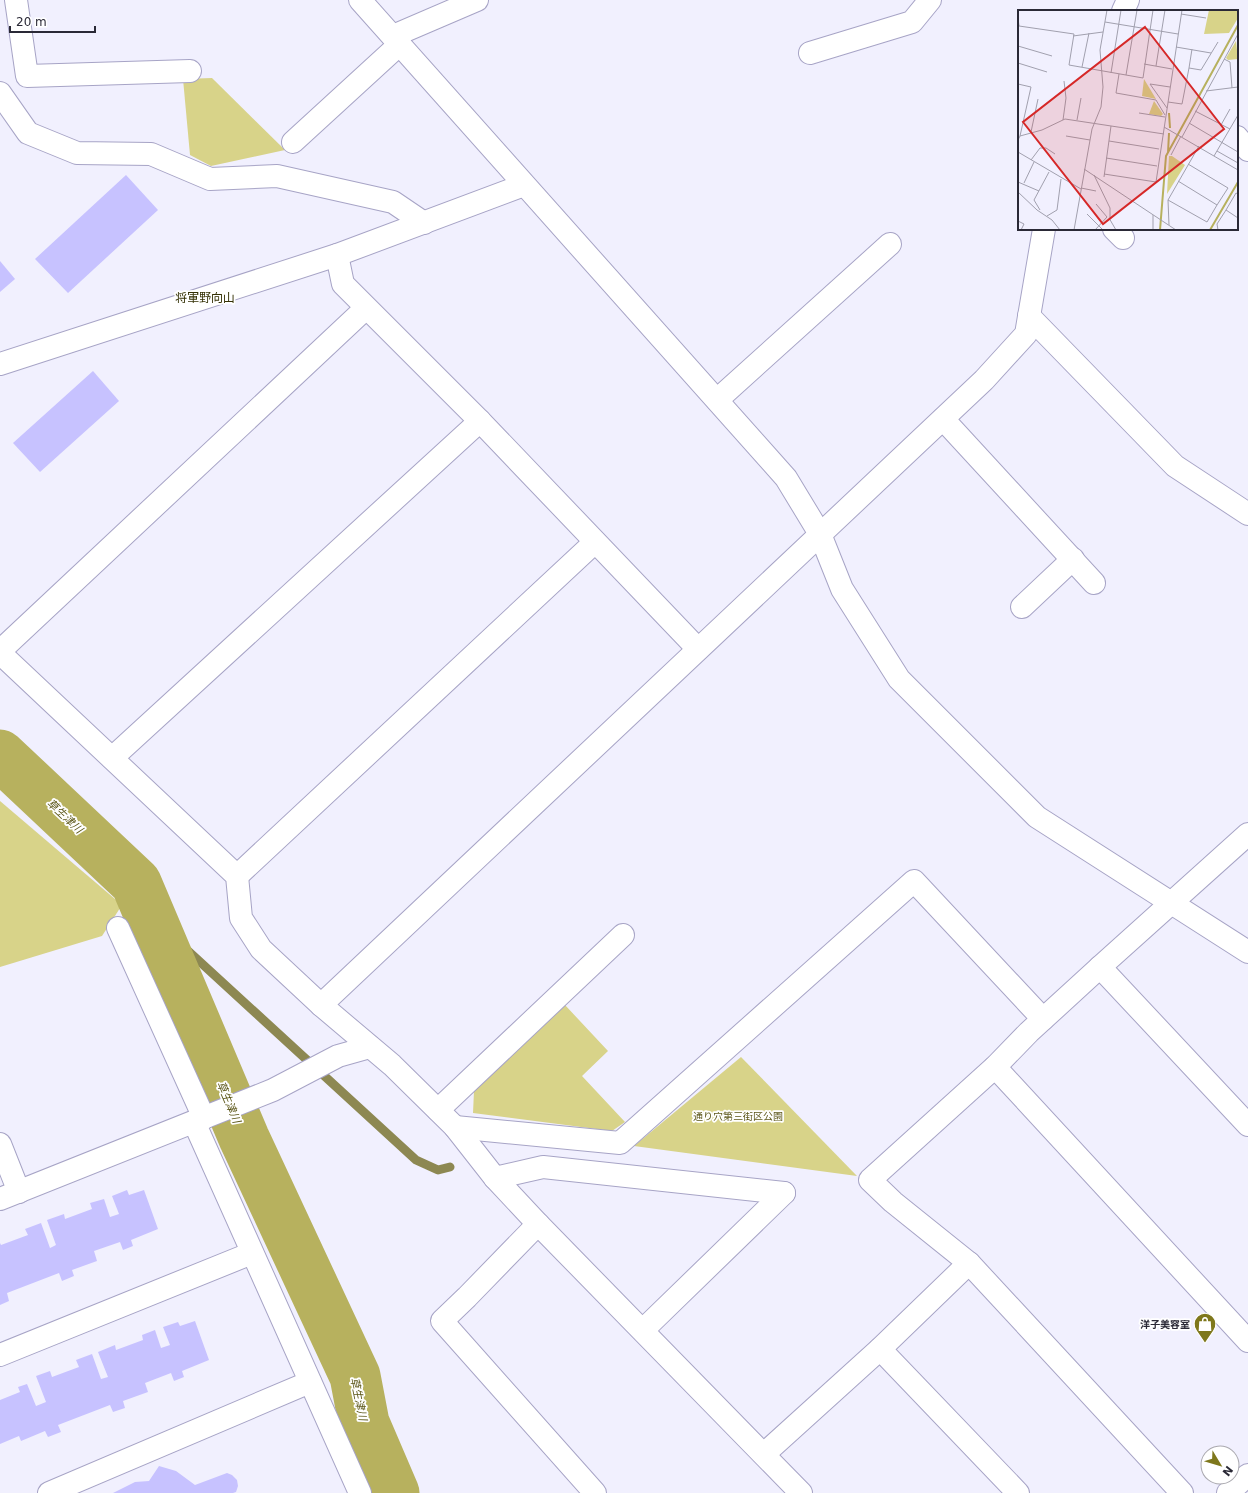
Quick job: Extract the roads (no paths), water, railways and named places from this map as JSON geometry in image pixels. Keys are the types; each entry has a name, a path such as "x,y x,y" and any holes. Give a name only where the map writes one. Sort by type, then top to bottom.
{"street":[{"path":"16,0 27,76"},
{"path":"360,0 786,478 820,534 842,589 899,679 1037,817 1248,952"},
{"path":"294,142 397,40 477,0"},
{"path":"810,53 912,22 930,0"},
{"path":"0,84 27,76 190,71"},
{"path":"0,93 28,133 77,153 151,154 210,179 277,176 393,202 424,223"},
{"path":"1238,138 1248,150"},
{"path":"0,364 337,255 524,185"},
{"path":"320,1005 984,380 1026,334 1044,230"},
{"path":"717,400 890,244"},
{"path":"337,255 343,284 480,421 698,649"},
{"path":"366,308 0,652 237,876 241,918 261,949 320,1005 392,1065 456,1127 495,1178 538,1224 801,1493"},
{"path":"1029,316 1175,466 1248,514"},
{"path":"943,419 1094,583"},
{"path":"112,758 480,421"},
{"path":"237,876 595,542"},
{"path":"1022,608 1073,559"},
{"path":"1182,1493 969,1263 893,1202 870,1180 995,1067 1043,1019 1248,834"},
{"path":"456,1127 620,1143 914,881 1043,1019"},
{"path":"118,928 203,1119 252,1253 360,1493"},
{"path":"438,1110 623,935"},
{"path":"1100,967 1248,1125"},
{"path":"0,1144 10,1196 272,1090 338,1056 370,1047"},
{"path":"995,1067 1248,1340"},
{"path":"495,1178 543,1167 784,1192 643,1330"},
{"path":"538,1224 442,1321 595,1493"},
{"path":"0,1355 252,1253"},
{"path":"764,1454 880,1349 969,1263"},
{"path":"880,1349 1018,1493"},
{"path":"49,1493 310,1382"},
{"path":"1228,1493 1248,1476"}],"waterway":[{"name":"草生津川","path":"0,755 136,883 244,1138 355,1376 364,1423 394,1493"},
{"path":"150,916 416,1160 438,1170 450,1167"}],"place":[{"name":"洋子美容室","path":"1205,1344"}],"district":[{"name":"将軍野向山","path":"205,298"}],"park label":[{"name":"通り穴第三街区公園","path":"738,1116"}]}
